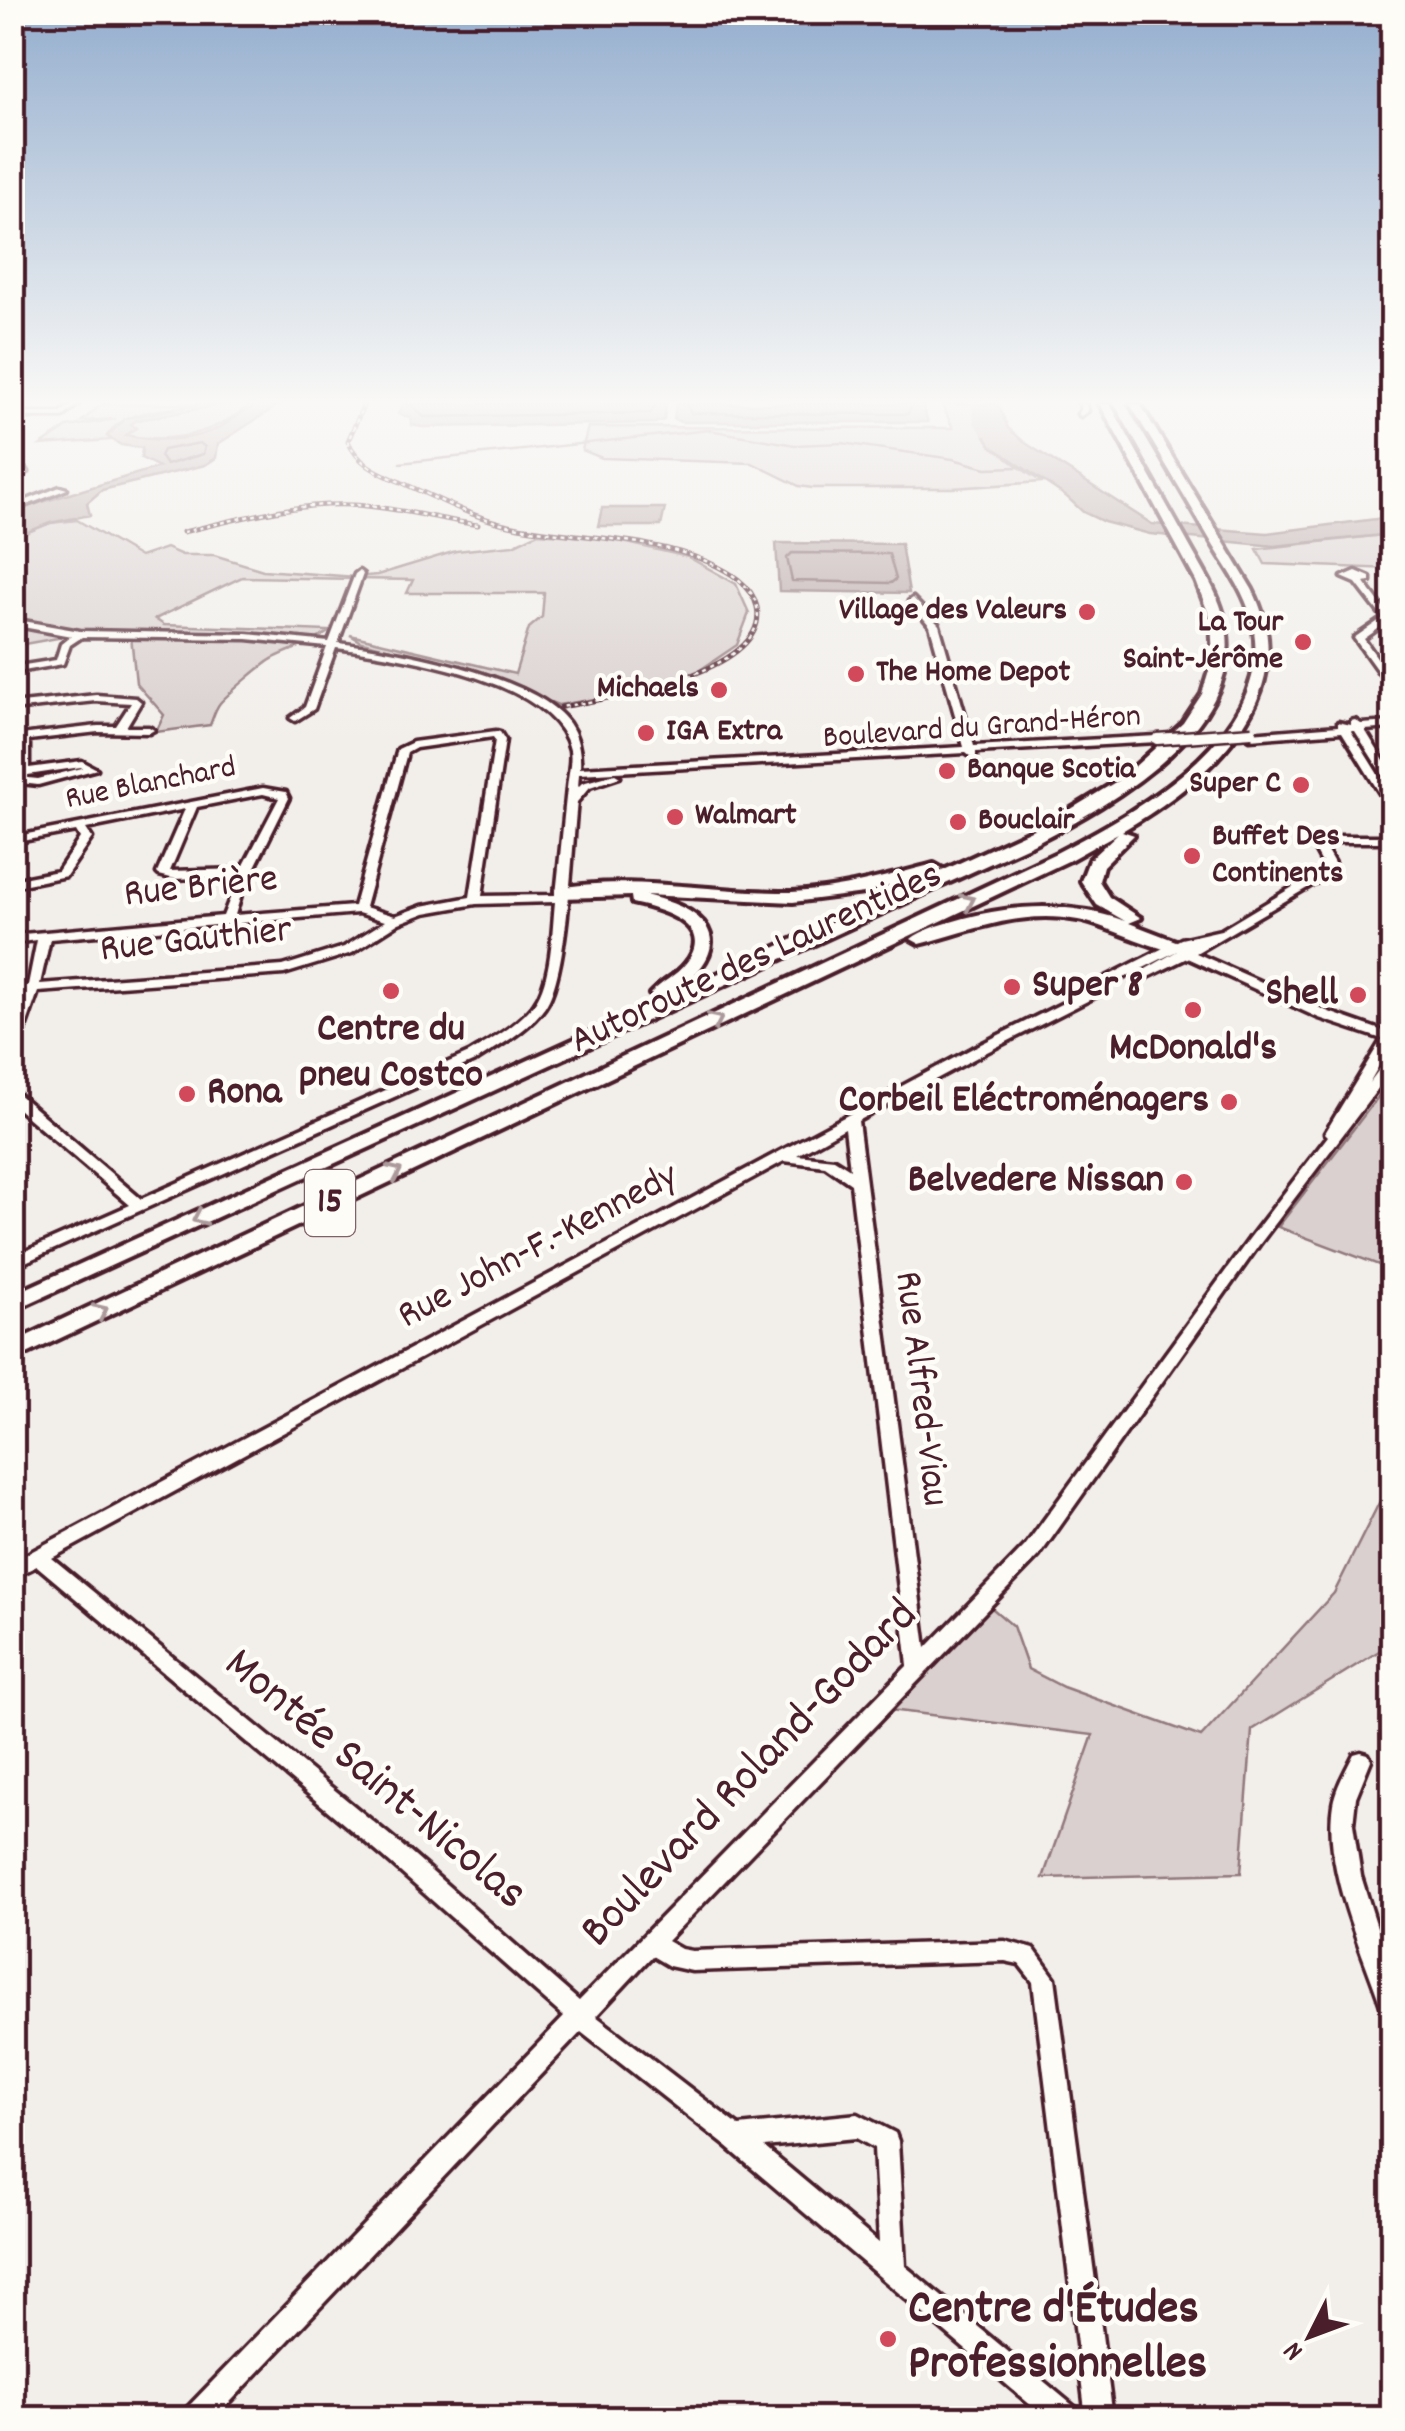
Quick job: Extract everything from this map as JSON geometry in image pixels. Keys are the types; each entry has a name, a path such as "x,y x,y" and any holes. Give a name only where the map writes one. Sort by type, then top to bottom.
{"highway":[{"name":"Autoroute des Laurentides","path":"12,1304 1018,844 1088,808 1137,775 1177,739 1204,702 1218,666 1220,630 1210,596 1167,517"},
{"name":"Autoroute des Laurentides","path":"12,1353 1076,850 1158,802 1196,772 1231,732 1250,700 1260,667 1261,634 1256,611 1203,517"},
{"path":"1158,802 1098,859 1090,881 1109,905 1186,948"},
{"path":"561,895 666,890 762,898 820,894 888,883 1018,844"},
{"path":"543,1060 678,983 706,952 700,928 677,910 647,900 561,895"},
{"path":"785,988 960,924 1014,911 1095,916 1186,948"}],"street":[{"path":"295,718 309,709 359,574"},
{"path":"1359,581 1388,619 1358,638 1392,685"},
{"path":"913,601 934,625 972,752"},
{"path":"12,622 80,634 237,636 375,651 471,674 537,700 558,714 576,740 555,962 541,1004 515,1030 474,1056 12,1263"},
{"path":"339,627 350,642 375,651"},
{"path":"12,670 60,662 66,644 80,634"},
{"path":"12,707 96,698 133,700 136,702 119,730"},
{"name":"Boulevard du Grand-Héron","path":"575,773 1156,741 1392,723"},
{"path":"1350,726 1363,757 1392,805"},
{"path":"1350,726 1392,781"},
{"name":"Boulevard du Grand-Héron","path":"1251,734 1350,726"},
{"path":"24,772 82,764 92,769 30,783 23,779 18,739 149,730"},
{"path":"1290,733 1336,741 1363,757"},
{"path":"359,909 402,751 413,745 496,734 500,740 476,900"},
{"name":"Boulevard du Grand-Héron","path":"575,773 624,776 972,752"},
{"path":"572,800 586,784 624,776"},
{"name":"Rue Blanchard","path":"12,840 263,791 282,794 284,798 269,833 228,918"},
{"path":"192,804 163,873 176,876 248,872"},
{"path":"12,884 62,874 86,838 79,827"},
{"name":"Rue John-F.-Kennedy","path":"12,1571 851,1120 1100,989 1114,988 1219,933 1327,872 1328,863 1314,839 1392,839"},
{"name":"Rue Gauthier","path":"12,990 284,970 348,950 395,920 446,904 561,895"},
{"name":"Rue Brière","path":"12,939 359,909 395,920"},
{"path":"12,1046 33,988 44,937"},
{"path":"1186,948 1392,1034"},
{"name":"Boulevard Roland-Godard","path":"1322,1154 1342,1110 1392,1034"},
{"name":"Boulevard Roland-Godard","path":"197,2418 918,1665 1032,1552 1254,1242 1392,1062"},
{"path":"12,1096 140,1206"},
{"name":"Rue Alfred-Viau","path":"851,1120 918,1665"},
{"path":"777,1160 817,1158 841,1168 857,1181"},
{"name":"Montée Saint-Nicolas","path":"38,1557 390,1849 580,2017 735,2138 1066,2418"},
{"path":"1361,1760 1344,1804 1342,1835 1350,1874 1392,2006"},
{"path":"650,1943 677,1959 692,1961 1005,1951 1026,1956 1044,1978 1100,2418"},
{"path":"735,2138 858,2126 886,2141 893,2272"}],"shaded area":[{"path":"77,520 140,557 166,548 182,555 214,555 263,570 356,577 377,575 456,551 513,545 538,533 610,539 688,557 736,584 749,613 737,645 697,672 626,694 558,705 463,667 362,642 350,635 515,674 529,628 542,617 544,593 407,593 413,580 242,577 155,619 164,625 330,631 263,666 220,703 210,725 156,732 164,715 136,683 131,636 80,634 13,646 13,538 50,523"},
{"path":"1392,534 1392,569 1265,564 1257,549"},
{"path":"1388,1084 1392,1086 1392,1270 1278,1227"},
{"path":"1392,1477 1392,1643 1252,1730 1241,1873 1043,1878 1093,1735 882,1709 986,1603 1013,1626 1028,1669 1063,1687 1201,1737 1334,1593"}],"water":[{"path":"13,517 78,517 50,523 13,538"},
{"path":"600,517 663,517 661,526 598,526"},
{"path":"1094,517 1142,517 1152,524 1267,533 1392,517 1392,534 1274,546 1150,534"},
{"path":"776,543 901,544 909,593 779,591"}],"railway":[{"path":"183,532 245,517"},
{"path":"437,517 478,525"},
{"path":"484,517 685,554 738,579 754,599 754,630 738,650 712,666 646,690 561,707"}],"place":[{"name":"Village des Valeurs","path":"1087,612"},
{"name":"La Tour Saint-Jérôme","path":"1303,642"},
{"name":"The Home Depot","path":"856,674"},
{"name":"Michaels","path":"719,690"},
{"name":"IGA Extra","path":"646,733"},
{"name":"Banque Scotia","path":"947,771"},
{"name":"Super C","path":"1301,785"},
{"name":"Walmart","path":"675,817"},
{"name":"Bouclair","path":"958,822"},
{"name":"Buffet Des Continents","path":"1192,856"},
{"name":"Super 8","path":"1012,987"},
{"name":"Centre du pneu Costco","path":"391,991"},
{"name":"Shell","path":"1358,995"},
{"name":"McDonald's","path":"1193,1010"},
{"name":"Rona","path":"187,1094"},
{"name":"Corbeil Eléctroménagers","path":"1229,1102"},
{"name":"Belvedere Nissan","path":"1184,1182"},
{"name":"Centre d'Études Professionnelles","path":"888,2339"}]}
